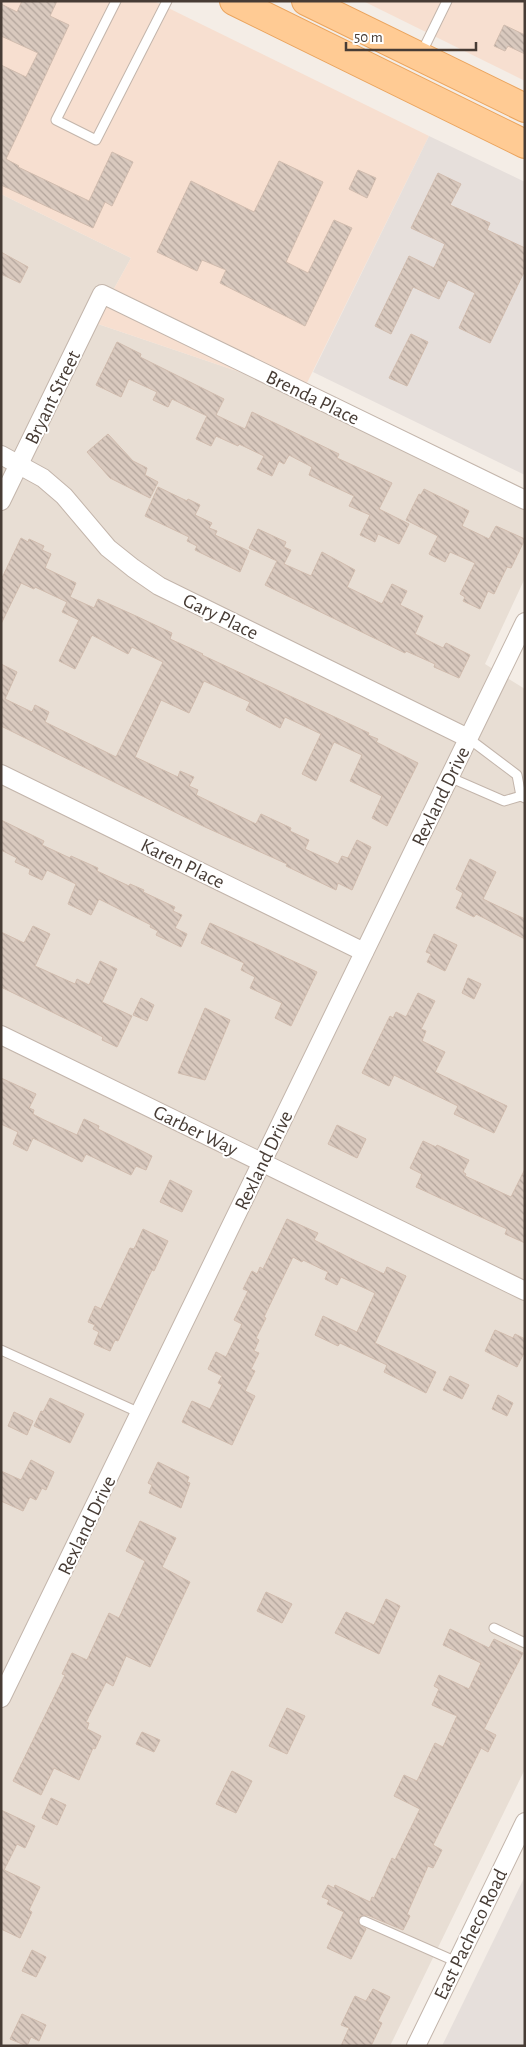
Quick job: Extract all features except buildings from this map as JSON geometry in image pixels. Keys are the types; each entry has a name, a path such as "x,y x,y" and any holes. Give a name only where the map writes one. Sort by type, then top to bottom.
{"main road":[{"path":"234,1 525,144"},
{"path":"306,1 525,108"}],"street":[{"name":"Bryant Street","path":"1,501 102,294"},
{"name":"Brenda Place","path":"102,294 525,500"},
{"name":"Gary Place","path":"1,455 43,478 64,496 108,548 132,568 159,586 468,738"},
{"name":"Rexland Drive","path":"1,1698 525,622"},
{"name":"Karen Place","path":"1,774 364,952"},
{"name":"Garber Way","path":"1,1035 525,1291"},
{"name":"East Pacheco Road","path":"416,2046 525,1822"}],"lane":[{"path":"116,1 56,120 96,140 167,1"},
{"path":"420,57 447,1"},
{"path":"449,777 504,801 523,797 517,775 468,738"},
{"path":"1,1350 140,1413"},
{"path":"494,1628 525,1643"},
{"path":"364,1921 457,1962"}],"shaded area":[{"path":"1,1 154,1 429,136 302,393 95,323 131,258 1,194"},
{"path":"363,1 525,1 525,81"},
{"path":"429,136 525,182 525,475 313,372"},
{"path":"1,194 131,258 95,323 302,393 525,501 525,578 485,664 525,689 525,1769 390,2046 1,2046"},
{"path":"525,1876 525,2046 442,2046"}]}
